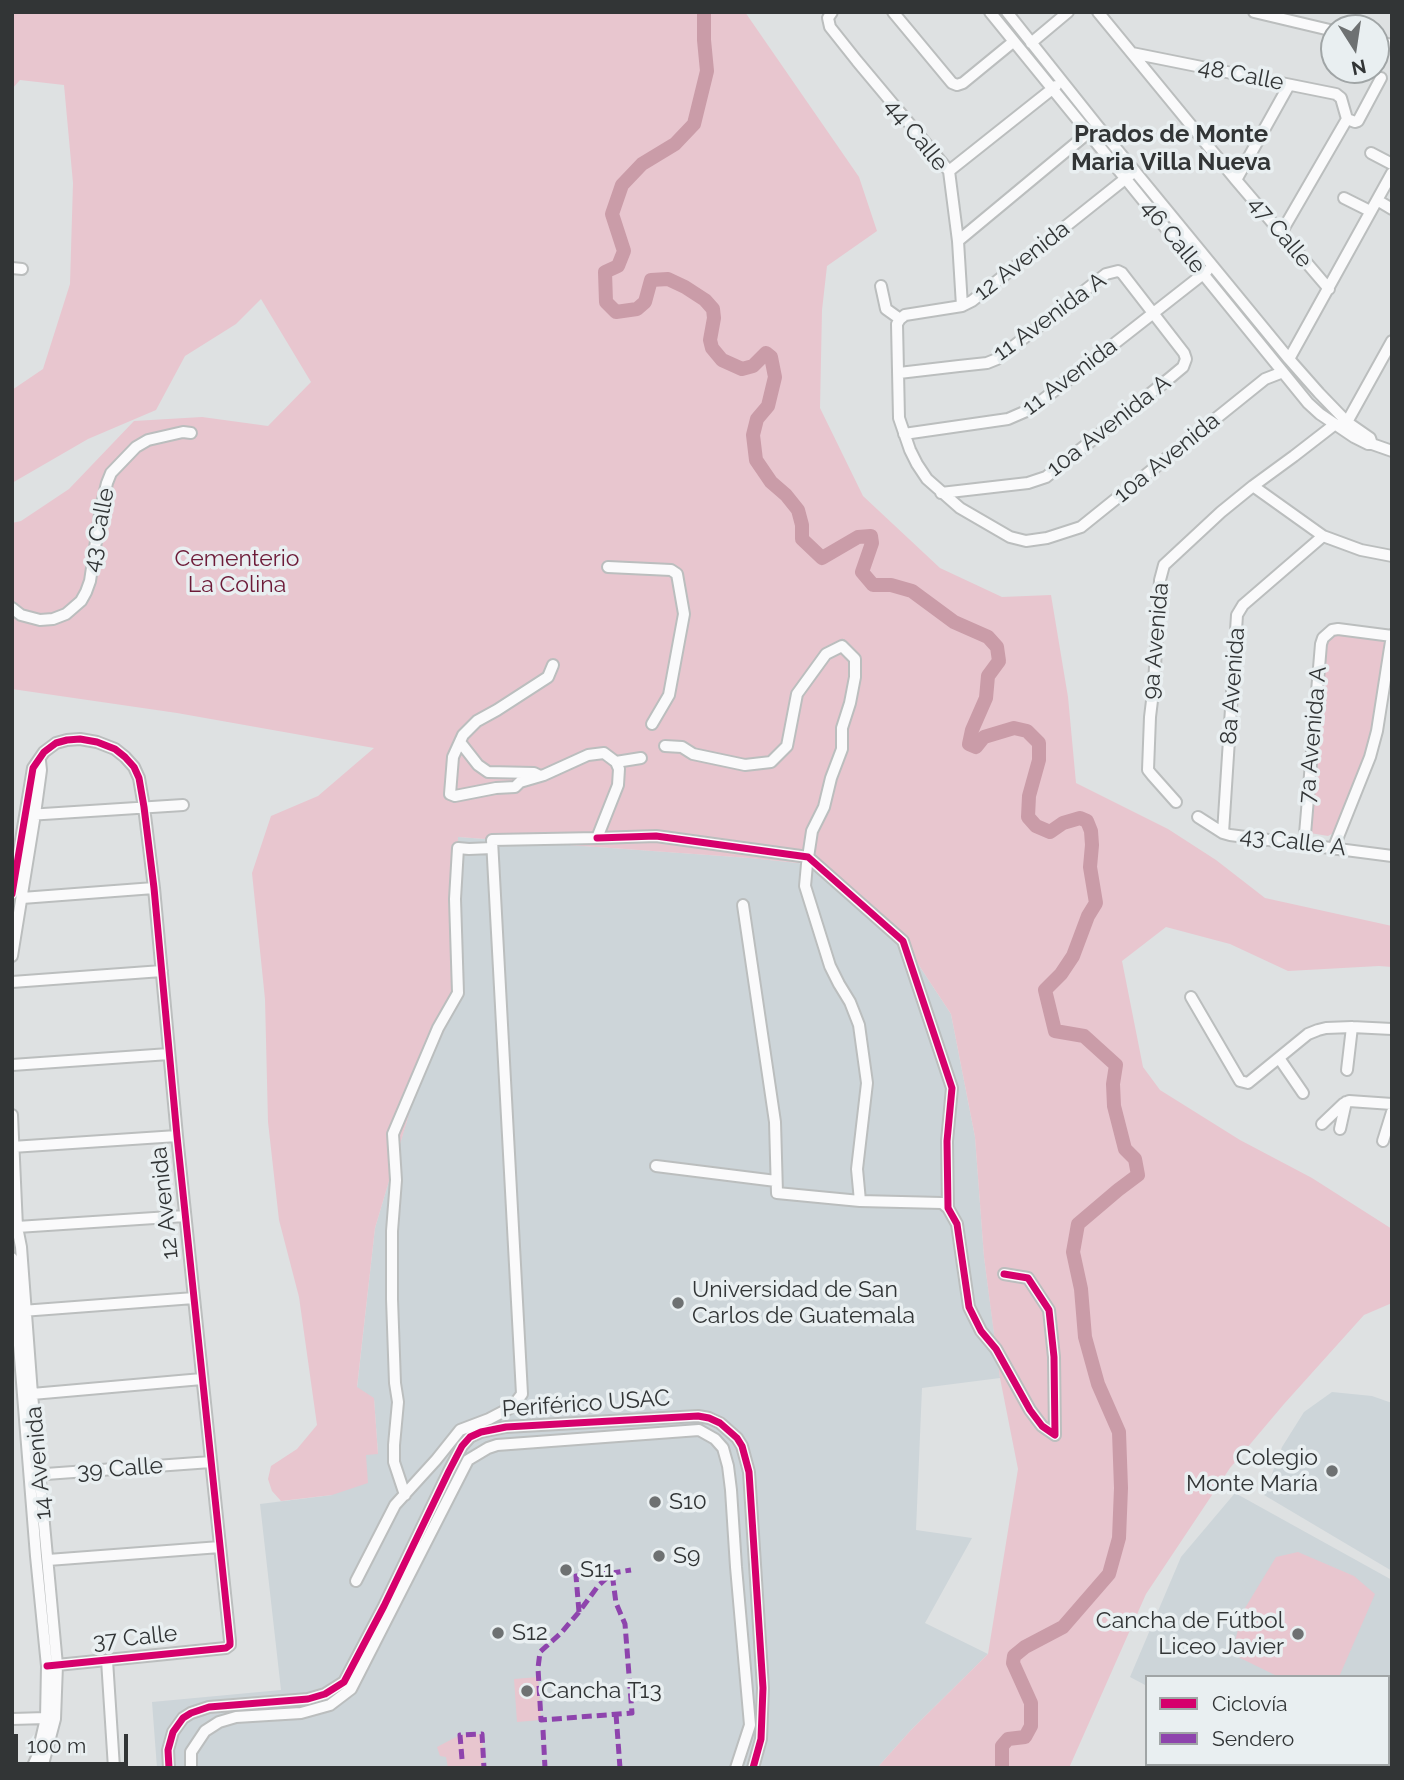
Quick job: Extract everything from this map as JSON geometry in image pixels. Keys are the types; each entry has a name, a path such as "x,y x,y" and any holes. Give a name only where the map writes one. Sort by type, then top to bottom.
{"street":[{"path":"893,12 957,85 1013,42"},
{"name":"46 Calle","path":"990,12 1013,42 1057,85 1135,171 1348,427 1363,442 1392,451"},
{"name":"46 Calle","path":"1007,12 1031,43 1088,134 1308,403 1334,425 1348,427"},
{"path":"1031,43 1068,12"},
{"name":"47 Calle","path":"1097,12 1329,289"},
{"path":"1255,12 1320,28"},
{"name":"44 Calle","path":"830,18 857,61 949,171 958,241 962,306"},
{"name":"48 Calle","path":"1132,53 1336,94 1341,98 1347,119"},
{"path":"1280,233 1347,119 1358,121 1378,84"},
{"path":"949,171 1057,85"},
{"path":"1236,180 1289,85"},
{"path":"958,241 1088,134"},
{"path":"1371,153 1392,164"},
{"name":"12 Avenida","path":"899,322 905,315 962,306 972,301 1135,171"},
{"path":"1289,359 1392,173"},
{"path":"1345,198 1370,211"},
{"path":"1377,200 1392,209"},
{"name":"11 Avenida","path":"904,434 1008,419 1031,410 1212,266"},
{"name":"11 Avenida A","path":"899,373 987,363 997,359 1107,274 1118,271 1152,314"},
{"path":"881,286 886,309 899,322 900,418 904,434 917,464 941,493"},
{"name":"10a Avenida A","path":"941,493 1028,483 1046,477 1183,367 1186,359 1184,353 1152,314"},
{"path":"1348,427 1387,357 1392,341"},
{"path":"1265,379 1271,357"},
{"name":"10a Avenida","path":"941,493 972,517 1010,537 1026,541 1047,538 1081,527 1265,379 1283,372"},
{"name":"9a Avenida","path":"1176,802 1149,770 1160,580 1164,565 1253,485 1334,425"},
{"name":"43 Calle","path":"12,608 21,615 40,620 52,619 66,614 81,601 90,581 101,508 111,473 136,447 148,440 183,432 191,433"},
{"path":"1253,485 1323,536 1361,550 1392,556"},
{"name":"8a Avenida","path":"1223,833 1237,615 1243,605 1323,536"},
{"path":"608,567 671,570 677,574 684,614 668,695 652,724"},
{"name":"7a Avenida A","path":"1304,846 1323,638 1332,630 1351,629 1392,635"},
{"path":"1334,847 1370,757 1377,731 1392,635"},
{"path":"665,746 682,747 693,754 745,765 771,762 787,746 797,694 826,654 842,646 855,659 856,677 842,729 842,749 824,807 813,831 805,886 830,966 859,1025 867,1083 856,1169 860,1200"},
{"path":"553,666 548,677 477,721 464,735 453,757 450,794 455,796 496,788 515,788 520,782 541,776 588,755 604,753 616,762 619,769 618,785 597,838"},
{"name":"12 Avenida","path":"30,815 33,768 44,752 56,743 80,740 97,742 115,749 134,767 139,778 154,888 230,1641 226,1648"},
{"path":"460,742 478,765 488,772 534,773 541,776"},
{"path":"616,762 641,758"},
{"path":"12,956 17,896 30,815 183,805"},
{"name":"43 Calle A","path":"1198,817 1223,833 1392,856"},
{"path":"356,1581 395,1505 460,1430 489,1419 512,1406 522,1394 492,840 656,836 808,857 903,941 952,1088 947,1141 948,1208"},
{"path":"405,1495 394,1462 398,1402 392,1298 392,1231 396,1180 393,1134 438,1028 457,993 455,899 458,848 492,848"},
{"path":"17,896 154,888"},
{"path":"743,905 775,1122 778,1193 942,1203 948,1208 957,1224 968,1307 981,1331 996,1349 1030,1409 1042,1426 1055,1435 1054,1357 1049,1310 1028,1278 1004,1274"},
{"path":"12,982 162,971"},
{"path":"1191,997 1240,1082 1248,1083 1308,1034 1318,1030 1352,1027 1392,1029"},
{"path":"1347,1070 1352,1027"},
{"path":"12,1065 169,1054"},
{"path":"1279,1058 1303,1093"},
{"path":"1322,1124 1346,1102 1392,1104"},
{"path":"1340,1129 1346,1102"},
{"path":"1383,1141 1392,1112"},
{"name":"14 Avenida","path":"12,1115 17,1227 21,1247 21,1311 52,1665 46,1717 32,1768"},
{"path":"13,1147 177,1136"},
{"path":"656,1166 776,1181"},
{"path":"17,1227 186,1216"},
{"name":"14 Avenida","path":"12,1258 32,1394 35,1475 48,1560 55,1718 41,1768"},
{"path":"21,1311 194,1298"},
{"path":"32,1394 202,1379"},
{"name":"Periférico USAC","path":"169,1768 168,1750 173,1732 183,1718 191,1713 209,1707 308,1699 325,1694 344,1682 462,1446 470,1437 506,1427 698,1416 720,1423 737,1438 749,1472 762,1688 761,1739 753,1768"},
{"path":"587,1423 622,1436"},
{"path":"497,1445 539,1425"},
{"name":"Periférico USAC","path":"191,1768 191,1752 205,1731 219,1722 236,1717 301,1713 330,1705 351,1689 468,1460 497,1445 699,1430 720,1443 728,1466 750,1725 736,1768"},
{"name":"39 Calle","path":"35,1475 211,1462"},
{"path":"48,1560 220,1547"},
{"path":"736,1567 757,1599"},
{"name":"37 Calle","path":"52,1665 226,1648"},
{"path":"107,1660 114,1768"},
{"path":"749,1715 758,1702 762,1688"},
{"path":"12,1719 46,1717"}],"shaded area":[{"name":"Universidad de San Carlos de Guatemala","path":"458,837 817,865 891,923 951,1014 975,1137 984,1257 1000,1378 922,1388 916,1530 972,1538 925,1623 988,1654 911,1730 877,1768 157,1768 152,1702 281,1690 260,1504 332,1495 366,1454 378,1453 374,1399 357,1388 375,1228 415,1093 455,909"},
{"name":"Colegio Monte María","path":"1332,1392 1372,1396 1392,1403 1392,1571 1264,1495 1282,1447 1304,1412"},
{"path":"1235,1493 1392,1580 1392,1768 1298,1766 1390,1766 1390,1675 1145,1675 1145,1685 1130,1677 1181,1557"}],"green space":[{"name":"Cementerio La Colina","path":"12,12 745,12 859,177 877,231 827,266 822,310 820,408 863,496 940,568 1002,597 1051,595 1068,697 1076,783 1168,829 1216,860 1265,898 1392,926 1392,967 1288,971 1230,944 1166,927 1122,961 1143,1067 1160,1090 1240,1140 1312,1178 1392,1229 1392,1303 1364,1315 1230,1468 1146,1594 1069,1768 877,1768 911,1730 988,1654 1018,1469 1000,1378 984,1257 975,1137 951,1014 891,923 817,865 458,837 452,1014 415,1094 375,1228 357,1387 374,1398 378,1454 366,1455 368,1483 332,1495 281,1501 272,1491 268,1479 271,1466 297,1449 317,1425 299,1297 279,1220 268,1122 265,999 252,873 271,816 318,796 374,748 177,713 12,689 12,523 21,521 69,489 134,421 202,417 268,426 311,382 261,299 236,324 185,356 156,410 88,439 12,483 12,390 43,369 70,284 73,183 64,85 20,80 12,89"},
{"path":"1336,634 1384,641 1388,644 1374,732 1337,831 1328,836 1310,833 1325,650 1329,640"},
{"name":"Cancha de Fútbol Liceo Javier","path":"1298,1552 1354,1576 1375,1594 1340,1675 1275,1675 1232,1654 1242,1613 1276,1557"},
{"name":"Cancha T13","path":"538,1677 541,1720 517,1722 514,1679"},
{"path":"482,1734 484,1768 448,1768 446,1757 440,1756 437,1747 460,1735"}],"waterway":[{"path":"704,12 707,71 694,124 675,144 642,164 622,185 612,214 624,251 618,266 605,272 606,302 616,312 637,309 645,302 651,280 668,279 705,300 713,309 710,340 712,348 722,360 742,369 753,366 766,353 771,357 775,377 768,406 757,419 753,435 756,460 771,482 798,510 802,539 822,558 858,537 871,536 872,543 862,572 873,585 891,585 912,591 954,622 988,637 997,647 999,661 988,676 986,698 969,744 976,747 984,737 1014,728 1027,731 1039,743 1039,760 1029,796 1028,817 1036,826 1050,832 1063,823 1080,818 1087,821 1091,831 1090,867 1096,903 1088,916 1073,956 1061,974 1045,990 1055,1031 1084,1036 1116,1065 1114,1106 1125,1149 1135,1159 1138,1175 1078,1224 1073,1252 1081,1289 1085,1337 1098,1384 1119,1432 1119,1538 1109,1574 1063,1627 1025,1647 1014,1656 1013,1663 1031,1703 1031,1726 1025,1737 1008,1739 1002,1746 1002,1768"}],"marked path":[{"path":"579,1612 576,1576 612,1573 616,1603 625,1624 632,1713 541,1720 538,1668 540,1652 561,1633 579,1612 598,1586 612,1573 631,1570"},
{"path":"616,1714 620,1768"},
{"path":"543,1730 545,1768"},
{"path":"462,1759 460,1735 482,1734 484,1768"}],"cycle path":[{"path":"12,894 33,768 44,752 56,743 80,739 115,749 134,767 139,778 144,807 230,1641 226,1648 47,1666"},
{"path":"597,838 656,836 808,857 903,941 952,1088 947,1141 948,1208 957,1224 969,1307 1030,1410 1042,1426 1055,1435 1054,1357 1049,1310 1028,1278 1004,1274"},
{"path":"169,1768 168,1750 173,1732 183,1718 191,1713 209,1707 308,1699 325,1694 344,1682 449,1471 470,1437 506,1427 698,1416 720,1423 737,1438 749,1472 763,1688 761,1739 753,1768"}],"place":[{"name":"Universidad de San Carlos de Guatemala","path":"678,1303"},
{"name":"Colegio Monte María","path":"1332,1471"},
{"name":"S10","path":"655,1502"},
{"name":"S9","path":"659,1556"},
{"name":"S11","path":"566,1570"},
{"name":"S12","path":"498,1633"},
{"name":"Cancha de Fútbol Liceo Javier","path":"1298,1634"},
{"name":"Cancha T13","path":"527,1691"}],"district":[{"name":"Prados de Monte Maria Villa Nueva","path":"1171,149"}]}
